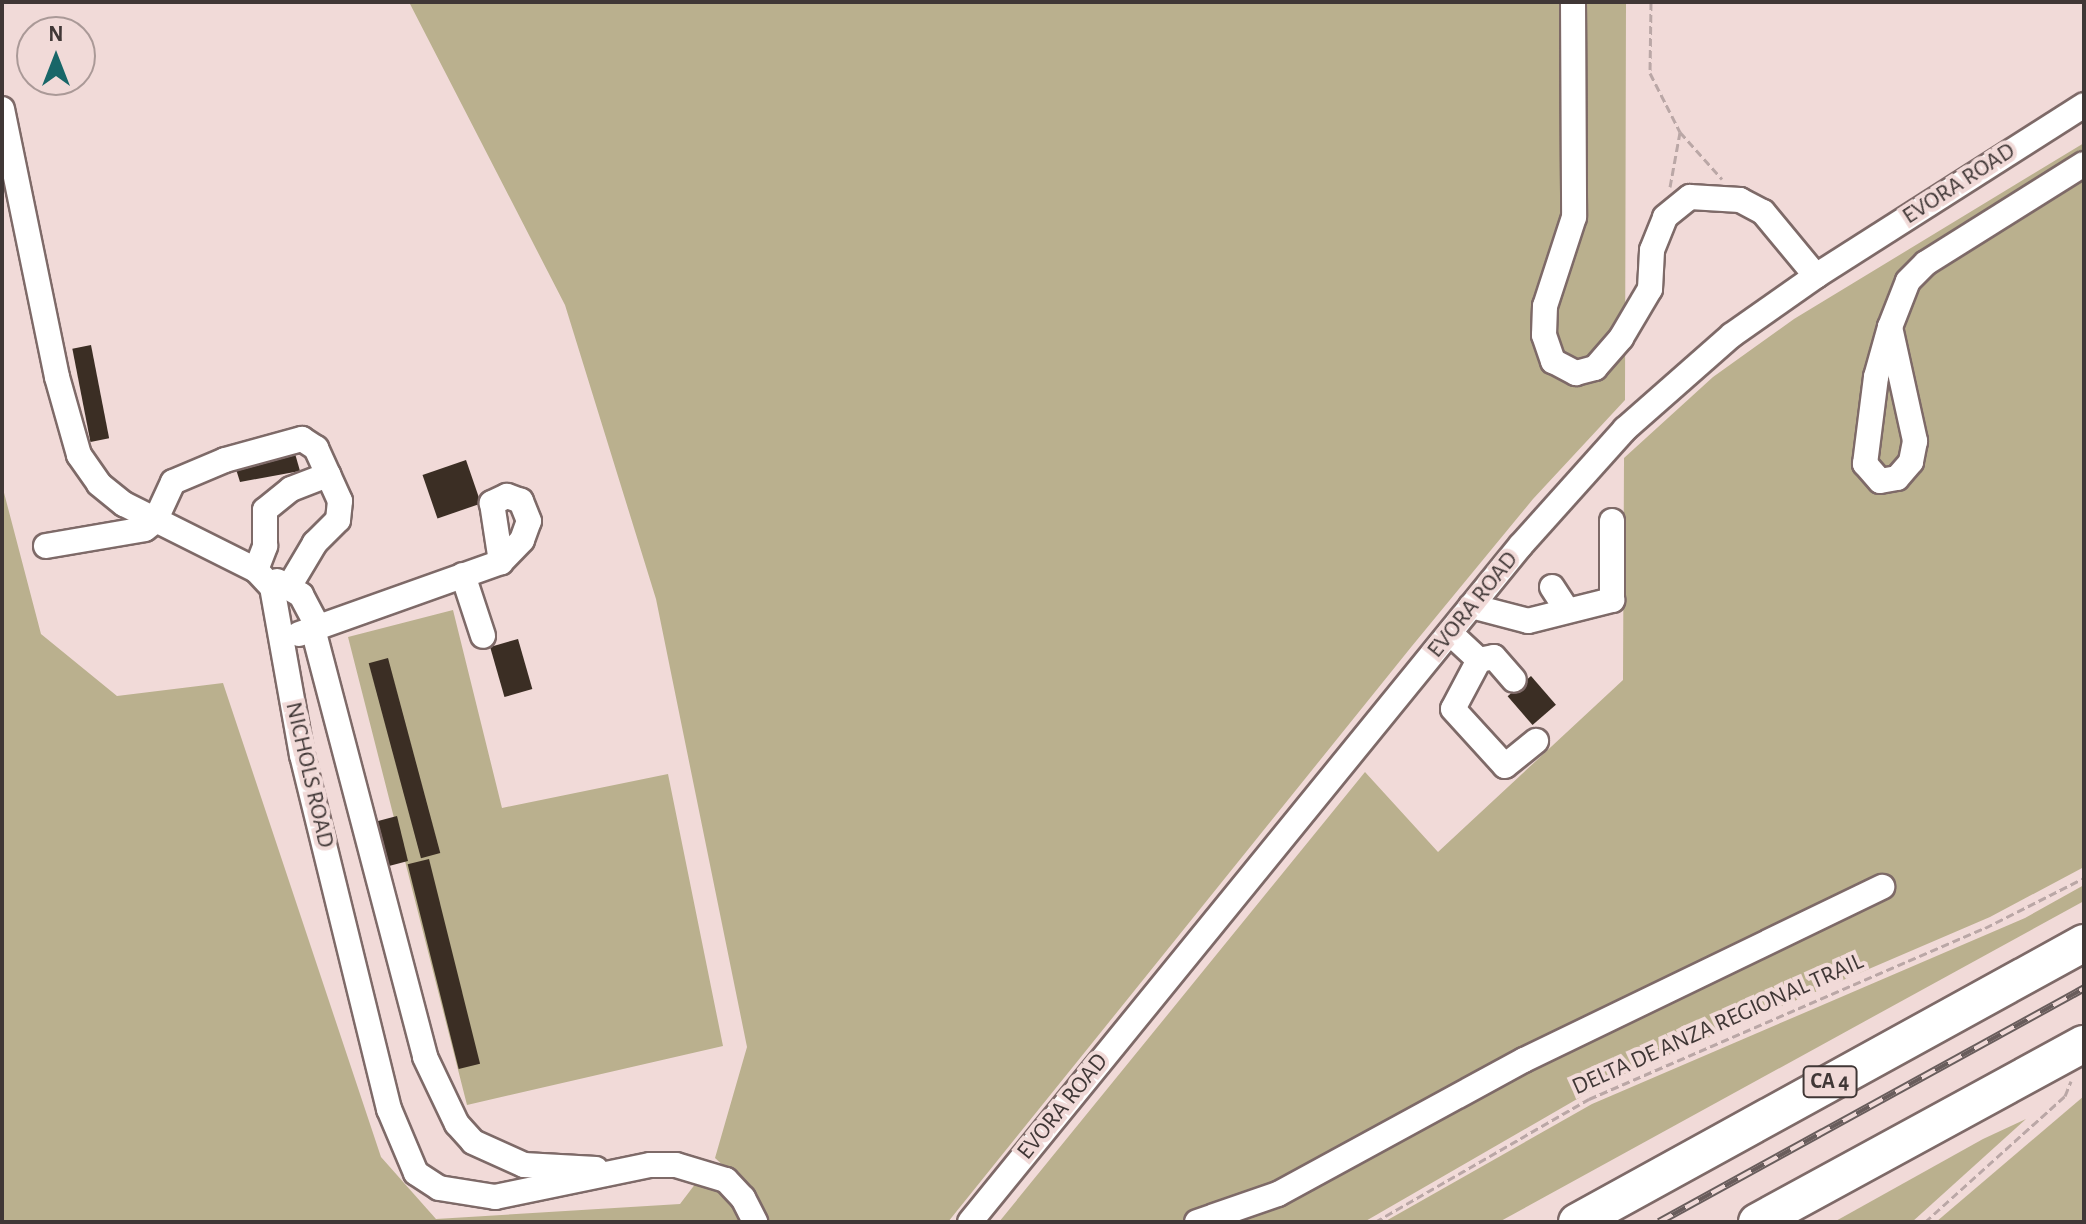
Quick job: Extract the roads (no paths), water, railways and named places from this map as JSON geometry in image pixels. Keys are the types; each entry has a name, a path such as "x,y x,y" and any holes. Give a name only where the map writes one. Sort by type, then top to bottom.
{"highway":[{"name":"CA 4","path":"1577,1222 2084,943"},
{"path":"1757,1222 2079,1059"}],"street":[{"path":"1573,2 1574,217 1545,306 1544,335 1553,361 1576,373 1595,368 1621,338 1650,289 1652,250 1665,217 1690,197 1740,200 1763,212 1816,276"},
{"name":"EVORA ROAD","path":"970,1222 1471,606 1625,429 1732,335 1816,276 2084,105"},
{"path":"2,109 57,377 79,455 99,484 155,521 271,578 310,604 425,1057 457,1124 473,1142 524,1165 614,1173"},
{"path":"1890,327 1915,441 1911,462 1897,478 1880,481 1865,464 1876,377 1890,327 1908,281 1926,263 2084,164"},
{"path":"46,546 135,533 155,521 173,482 225,460 302,439 316,448 340,501 338,520 271,578"},
{"path":"271,578 265,546 265,510 291,489 328,475"},
{"path":"1471,606 1528,621 1612,600 1612,521"},
{"path":"285,639 501,562"},
{"path":"463,575 483,636"},
{"name":"NICHOLS ROAD","path":"271,578 285,639 302,755 389,1109 416,1173 439,1188 495,1197 650,1165 700,1169 726,1180 743,1198 755,1222"},
{"path":"1552,587 1567,610"},
{"path":"1450,633 1479,660"},
{"path":"1479,660 1494,657 1514,680"},
{"path":"1479,660 1453,709 1505,766 1536,741"},
{"path":"1197,1222 1278,1194 1524,1060 1882,887"}],"railway":[{"path":"1659,1222 2084,988"}]}
